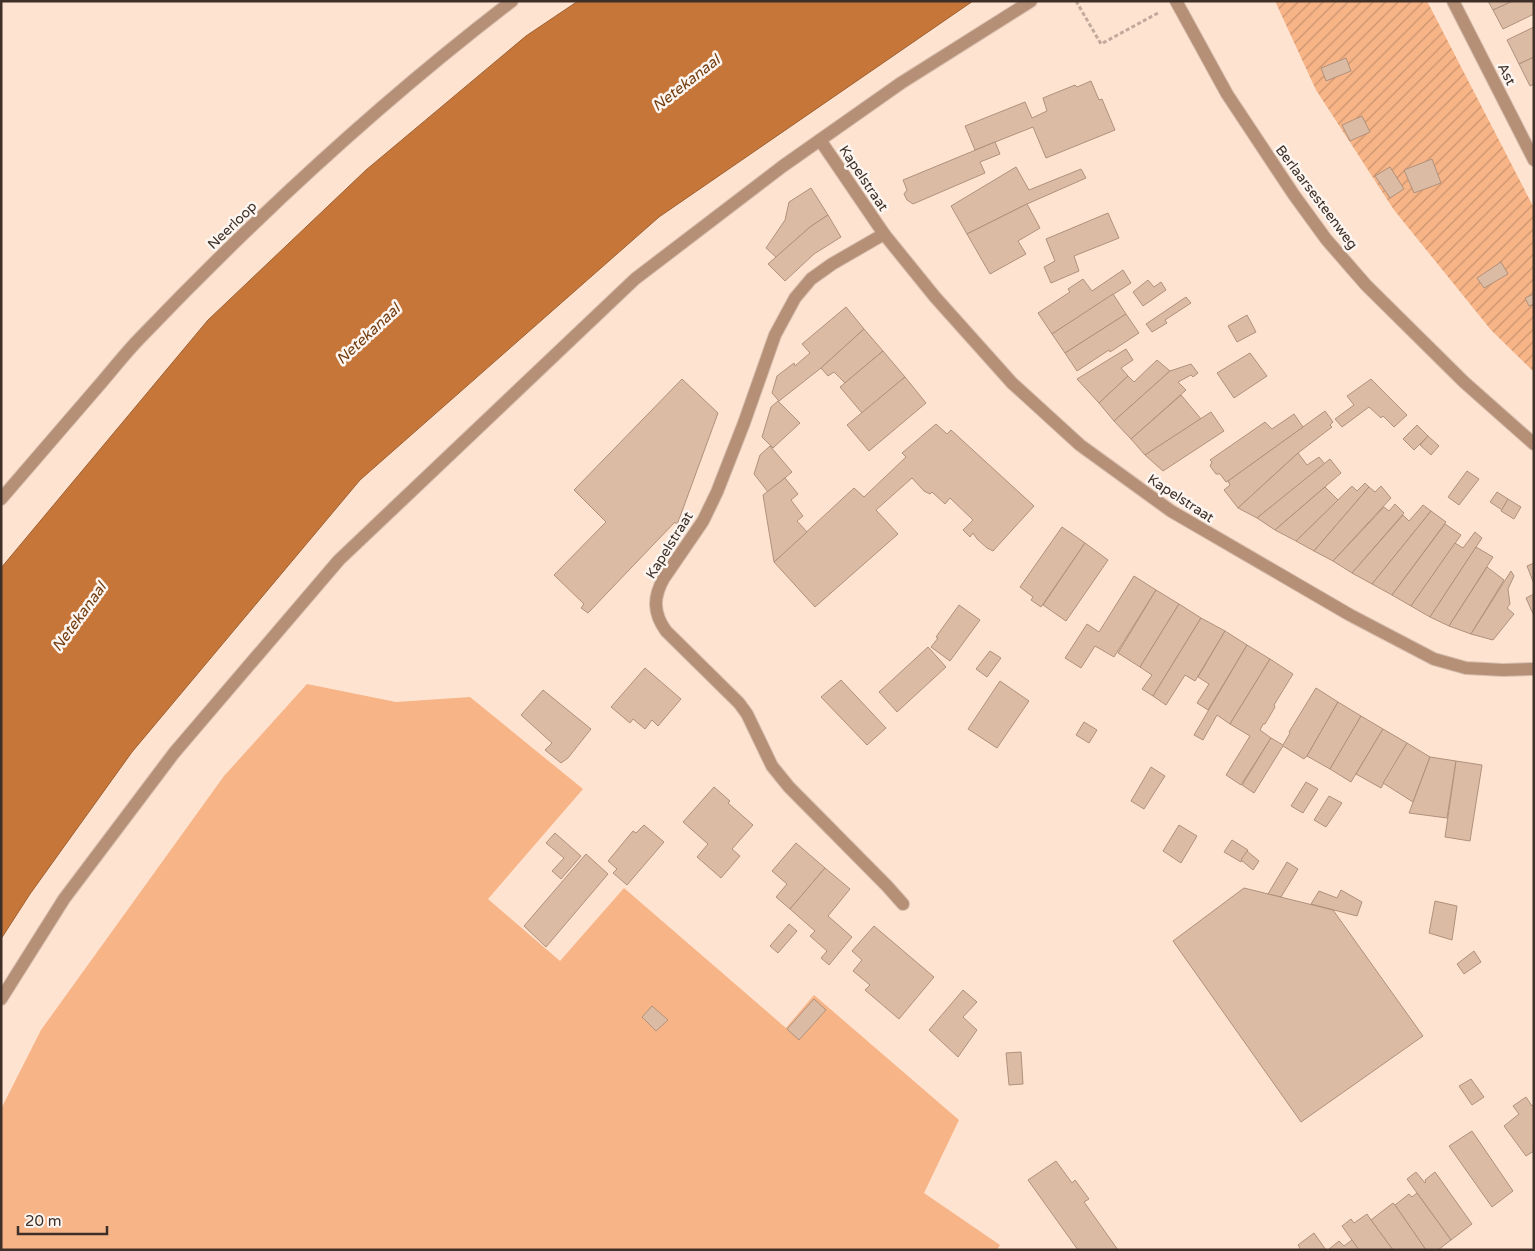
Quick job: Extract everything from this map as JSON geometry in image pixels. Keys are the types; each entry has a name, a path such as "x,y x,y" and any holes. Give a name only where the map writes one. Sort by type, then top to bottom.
{"street":[{"name":"Neerloop","path":"1,499 141,337 240,237 343,140 447,51 512,1"},
{"path":"1,999 64,898 174,753 339,560 635,278 820,140 901,83 1031,1"},
{"name":"Berlaarsesteenweg","path":"1176,1 1226,94 1326,239 1366,285 1464,382 1534,444"},
{"name":"Ast","path":"1453,1 1534,160"},
{"name":"Kapelstraat","path":"820,140 884,234 934,297 1012,383 1080,445 1171,511 1350,615 1434,659 1466,668 1534,669"},
{"name":"Kapelstraat","path":"884,234 832,264 811,279 795,298 775,335 717,492 703,521 658,587 656,597 657,614 662,626 739,704 772,766 788,787 888,886 903,904"}],"path":[{"path":"1076,1 1101,44 1154,15"}],"shaded area":[{"path":"1275,1 1427,1 1534,208 1534,372 1491,330 1394,210 1316,90"},
{"path":"307,684 396,702 470,697 583,789 488,899 560,961 624,888 786,1028 814,995 959,1120 924,1193 1000,1245 997,1250 1,1250 1,1109 41,1030 224,776"}],"water":[{"name":"Netekanaal","path":"578,1 973,1 659,217 360,480 132,752 30,894 1,939 1,568 208,320 366,170 526,36"}],"building":[{"path":"1488,1 1513,1 1493,10"},
{"path":"1513,1 1534,1 1534,14 1503,29 1493,10"},
{"path":"1534,27 1534,57 1519,64 1507,40"},
{"path":"1534,57 1534,84 1530,86 1519,64"},
{"path":"1346,58 1351,71 1326,81 1321,68"},
{"path":"1091,81 1099,100 1102,99 1115,130 1046,158 1033,127 975,150 965,126 1025,102 1032,118 1047,111 1043,98 1075,85 1077,87"},
{"path":"1362,116 1370,132 1350,141 1342,125"},
{"path":"995,142 1000,154 980,162 985,173 913,204 907,200 904,194 907,190 903,180"},
{"path":"1432,159 1441,183 1414,193 1404,170"},
{"path":"1016,167 1029,190 1081,169 1086,178 1027,204 967,234 951,206"},
{"path":"1390,167 1404,189 1390,198 1375,176"},
{"path":"811,188 828,215 810,227 776,257 766,248 785,220 789,202"},
{"path":"1027,204 1040,228 1018,241 1026,254 990,274 967,234"},
{"path":"1108,213 1119,238 1074,256 1079,271 1051,283 1044,267 1055,261 1046,239"},
{"path":"828,215 841,237 814,254 785,281 768,264 810,227"},
{"path":"1501,262 1508,274 1484,288 1477,278"},
{"path":"1123,270 1131,283 1052,334 1038,313 1070,292 1068,289 1083,279 1092,291"},
{"path":"1148,280 1154,287 1161,282 1166,290 1143,306 1133,292"},
{"path":"1113,294 1126,314 1065,353 1052,334"},
{"path":"1534,294 1534,304 1529,306 1525,298"},
{"path":"1186,297 1191,303 1165,320 1167,323 1152,332 1146,324"},
{"path":"846,307 864,329 821,368 779,401 772,393 777,376 794,363 795,366 810,353 802,344"},
{"path":"1126,314 1139,333 1077,371 1065,353"},
{"path":"1247,315 1256,332 1237,342 1228,326"},
{"path":"864,329 883,351 845,383 834,372 828,376 821,368"},
{"path":"1126,349 1133,360 1121,368 1128,376 1099,403 1077,379"},
{"path":"883,351 905,377 862,413 840,387"},
{"path":"1250,353 1267,376 1234,398 1217,373"},
{"path":"1157,360 1170,371 1114,421 1099,403 1128,376 1134,382"},
{"path":"1191,364 1198,373 1193,377 1191,375 1178,382 1186,390 1131,439 1114,421 1170,371"},
{"path":"905,377 926,403 869,451 847,425"},
{"path":"682,379 718,413 677,525 675,522 588,613 581,608 584,604 554,575 606,522 574,490"},
{"path":"1371,379 1407,415 1394,427 1383,416 1381,418 1369,407 1342,427 1335,419 1354,405 1347,396"},
{"path":"1181,395 1201,419 1145,455 1131,439"},
{"path":"778,401 800,423 773,448 762,437 771,407"},
{"path":"1325,411 1333,422 1330,425 1332,427 1298,453 1238,508 1224,490 1230,485 1228,481"},
{"path":"1211,412 1224,431 1163,471 1145,455"},
{"path":"1294,414 1303,427 1228,481 1226,482 1220,474 1216,474 1210,466 1212,462 1210,460 1265,422 1272,429"},
{"path":"936,424 947,434 951,430 1034,506 993,551 977,539 973,533 970,537 963,530 973,520 950,498 945,504 932,492 930,494 924,491 912,478 876,510 898,534 815,607 774,562 854,488 864,497 906,457 902,453"},
{"path":"1417,425 1428,436 1414,450 1403,439"},
{"path":"1428,436 1439,446 1431,455 1420,445"},
{"path":"770,446 792,472 768,492 754,474 760,455"},
{"path":"1298,453 1307,465 1319,457 1325,464 1257,518 1238,508"},
{"path":"1330,459 1341,473 1275,530 1257,518"},
{"path":"1467,471 1479,479 1459,505 1448,497"},
{"path":"785,478 798,494 791,500 803,516 797,521 807,532 774,562 763,495"},
{"path":"1365,483 1369,487 1314,551 1296,541 1352,486 1357,491"},
{"path":"1381,486 1391,498 1333,561 1314,551 1369,487 1375,492"},
{"path":"1325,487 1338,500 1296,541 1275,530"},
{"path":"1497,492 1508,499 1502,510 1490,502"},
{"path":"1508,499 1521,507 1514,519 1501,511"},
{"path":"1395,504 1404,513 1352,573 1333,561 1384,507 1389,511"},
{"path":"1423,505 1431,511 1372,584 1352,573 1403,515 1409,521"},
{"path":"1431,511 1446,522 1392,595 1372,584"},
{"path":"1445,524 1461,535 1411,606 1392,595"},
{"path":"1062,527 1085,543 1041,607 1031,600 1033,597 1020,587"},
{"path":"1475,532 1482,538 1430,617 1411,606 1455,543 1463,548"},
{"path":"1085,543 1108,560 1066,621 1043,605"},
{"path":"1476,547 1493,557 1449,626 1430,617"},
{"path":"1534,563 1534,584 1527,566"},
{"path":"1487,567 1504,580 1471,634 1449,626"},
{"path":"1511,571 1514,576 1508,589 1510,604 1507,608 1514,614 1493,640 1471,634"},
{"path":"1134,576 1156,590 1114,657 1095,646 1081,668 1065,658 1087,624 1099,632"},
{"path":"1156,590 1179,604 1140,667 1118,653"},
{"path":"1534,594 1534,616 1526,598"},
{"path":"1179,604 1201,618 1153,696 1142,689 1152,675 1140,667"},
{"path":"959,605 980,620 950,661 931,647"},
{"path":"1201,618 1225,631 1195,681 1185,675 1166,705 1153,696"},
{"path":"1225,631 1247,645 1208,710 1197,703 1209,684 1198,677"},
{"path":"1247,645 1270,659 1230,724 1217,715 1203,740 1194,735"},
{"path":"928,647 946,667 897,712 879,692"},
{"path":"990,651 1001,658 987,677 976,669"},
{"path":"1270,659 1293,674 1260,730 1271,738 1241,785 1226,775 1250,736 1230,724"},
{"path":"645,668 681,699 658,726 652,720 645,729 633,719 630,723 611,707"},
{"path":"841,680 886,728 867,745 821,697"},
{"path":"1000,681 1029,701 997,748 968,729"},
{"path":"1316,688 1338,702 1307,756 1304,759 1283,746 1254,793 1242,785 1271,738 1283,745"},
{"path":"543,690 591,729 568,758 561,763 545,750 552,743 521,715"},
{"path":"1338,702 1361,716 1330,769 1307,756"},
{"path":"1361,716 1383,729 1351,782 1330,769"},
{"path":"1084,722 1097,730 1089,743 1076,735"},
{"path":"1383,729 1407,743 1381,788 1356,774"},
{"path":"1407,743 1430,757 1413,802 1383,783"},
{"path":"1430,757 1456,761 1447,818 1409,813"},
{"path":"1456,761 1482,765 1470,841 1445,837"},
{"path":"1151,767 1165,776 1144,809 1131,801"},
{"path":"1306,782 1318,789 1303,813 1291,806"},
{"path":"714,787 730,801 728,803 753,825 732,849 740,856 721,878 697,857 708,844 683,822"},
{"path":"1329,796 1342,803 1326,827 1314,820"},
{"path":"644,825 664,842 627,885 613,873 617,869 608,861 633,831 636,833"},
{"path":"1179,825 1197,836 1181,863 1163,851"},
{"path":"555,833 581,856 561,879 552,871 564,858 546,843"},
{"path":"1232,840 1248,850 1241,862 1224,852"},
{"path":"796,843 825,868 790,909 776,897 787,884 772,871"},
{"path":"1247,851 1259,861 1253,870 1241,860"},
{"path":"586,854 608,874 546,947 524,926"},
{"path":"1287,862 1298,869 1281,897 1268,894"},
{"path":"825,868 850,889 828,916 852,937 829,965 821,958 827,951 810,936 815,931 790,909"},
{"path":"1244,888 1333,910 1423,1036 1301,1122 1173,941"},
{"path":"1341,890 1362,902 1357,916 1311,904 1319,891 1337,898"},
{"path":"1435,901 1457,906 1452,940 1429,933"},
{"path":"789,924 797,931 778,953 770,946"},
{"path":"874,926 934,977 899,1019 865,990 870,985 853,971 862,960 852,951"},
{"path":"1474,951 1481,962 1464,974 1457,964"},
{"path":"963,990 977,1002 963,1017 977,1030 958,1057 929,1030"},
{"path":"814,999 826,1010 799,1040 787,1029"},
{"path":"652,1006 668,1020 656,1031 642,1017"},
{"path":"1021,1052 1023,1084 1009,1085 1006,1053"},
{"path":"1471,1079 1484,1097 1472,1105 1459,1086"},
{"path":"1526,1097 1532,1106 1534,1104 1534,1151 1526,1156 1504,1126 1519,1114 1513,1106"},
{"path":"1472,1131 1513,1191 1492,1207 1449,1146"},
{"path":"1056,1161 1072,1183 1075,1180 1089,1199 1084,1202 1118,1250 1078,1250 1028,1180"},
{"path":"1416,1172 1425,1183 1425,1180 1435,1172 1472,1224 1451,1240 1407,1179"},
{"path":"1417,1193 1451,1240 1438,1250 1426,1250 1395,1205 1409,1194 1412,1197"},
{"path":"1393,1203 1426,1250 1393,1250 1371,1220"},
{"path":"1367,1214 1393,1250 1359,1250 1342,1226 1351,1219 1354,1223"},
{"path":"1314,1233 1326,1250 1301,1250 1298,1245"},
{"path":"1352,1240 1359,1250 1328,1250 1339,1241 1344,1246"}]}
